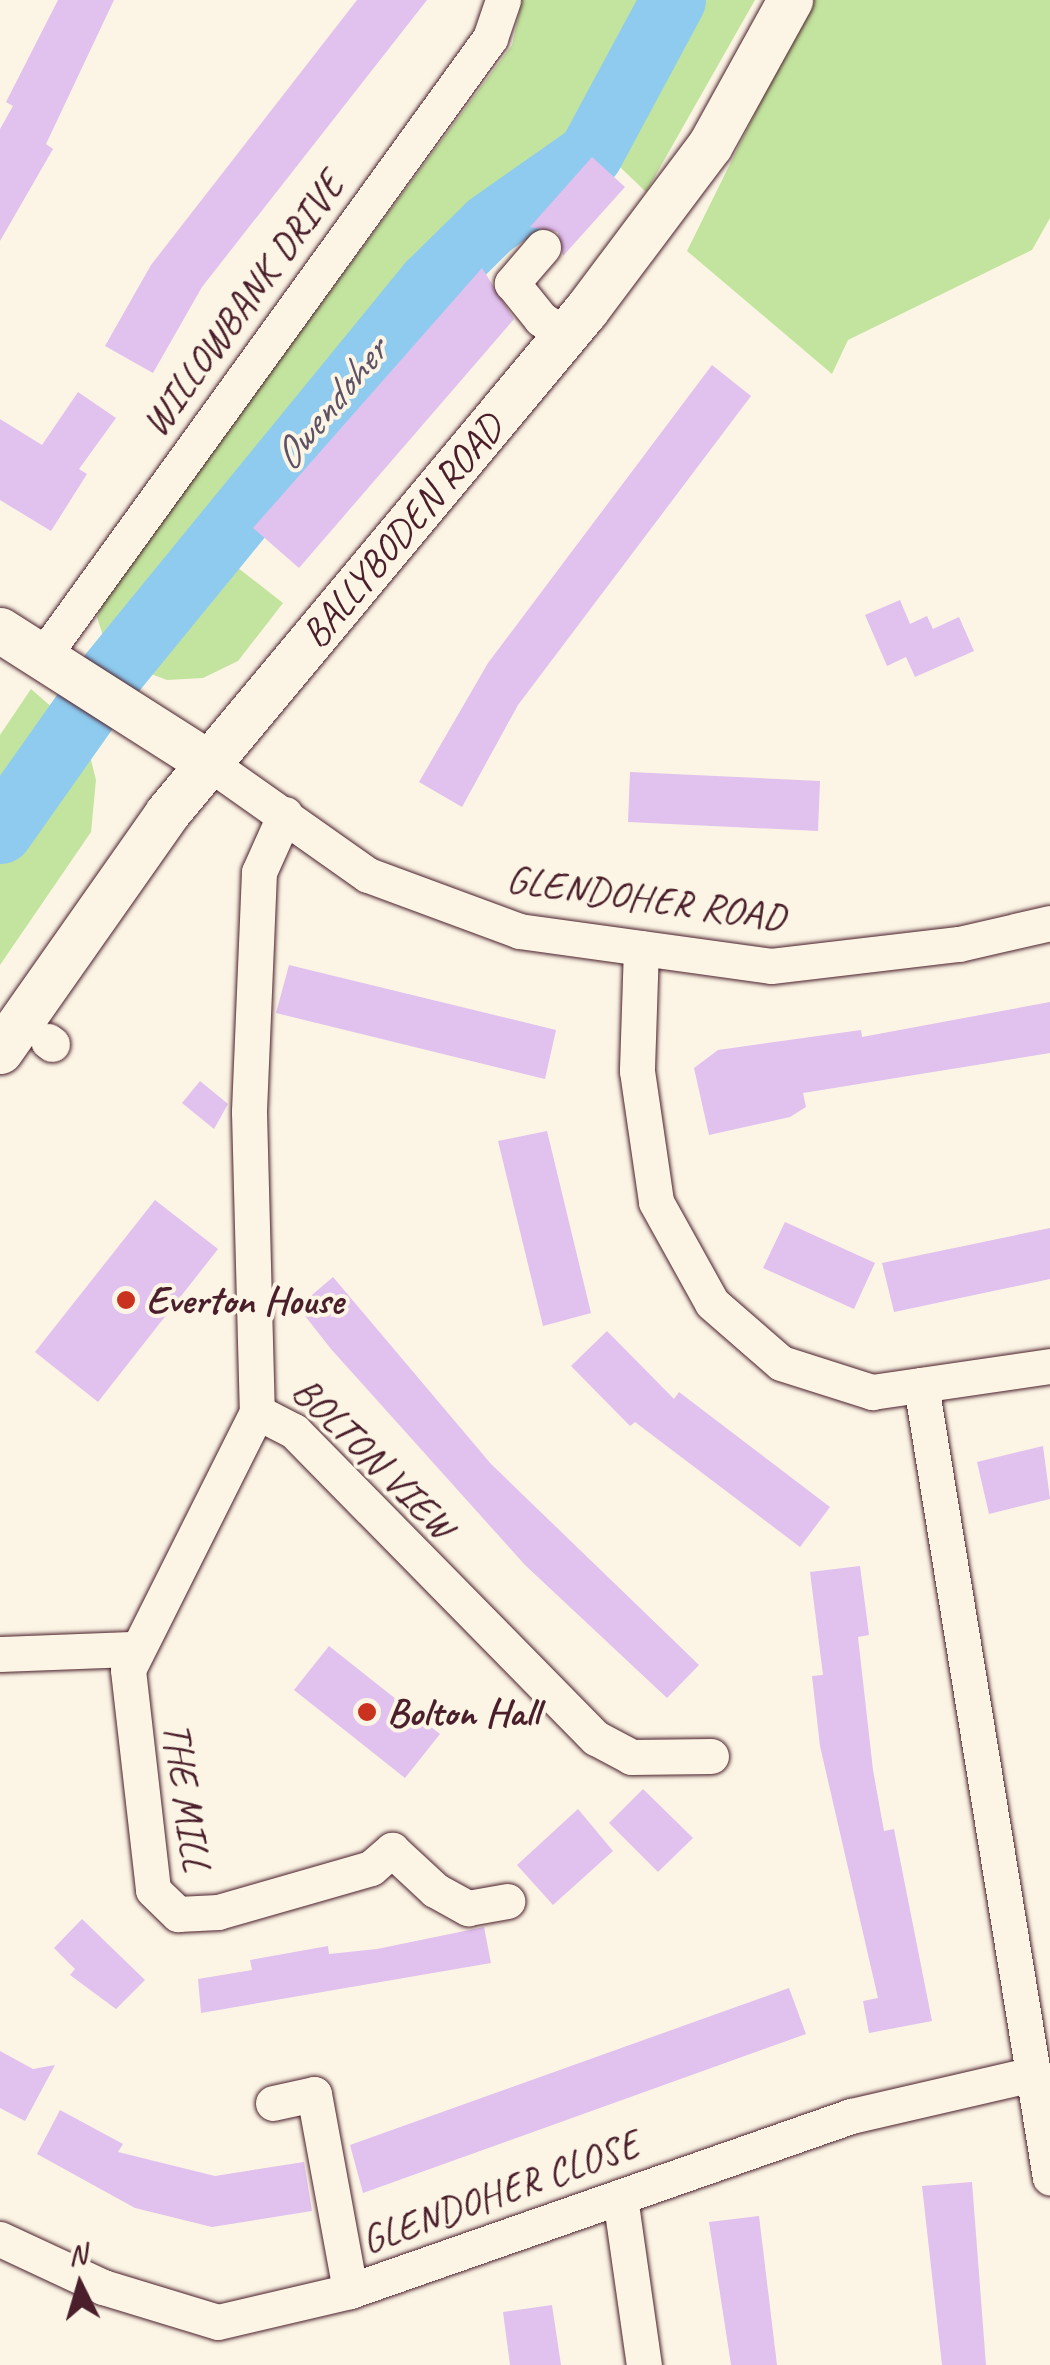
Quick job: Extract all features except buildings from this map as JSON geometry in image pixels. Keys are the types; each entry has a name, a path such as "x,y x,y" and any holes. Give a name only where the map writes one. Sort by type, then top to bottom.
{"main road":[{"name":"BALLYBODEN ROAD","path":"0,1052 209,763 566,335 710,145 790,0"},
{"path":"0,630 209,763"}],"street":[{"name":"WILLOWBANK DRIVE","path":"44,656 490,38 504,0"},
{"path":"543,248 512,284 566,335"},
{"name":"GLENDOHER ROAD","path":"209,763 368,876 518,931 771,966 959,944 1050,923"},
{"name":"BOLTON VIEW","path":"285,814 259,872 249,1112 256,1412 294,1432 596,1738 631,1757 718,1753"},
{"path":"640,948 637,1071 656,1202 712,1303 782,1362 872,1392 1050,1366"},
{"path":"922,1386 1050,2178"},
{"name":"THE MILL","path":"256,1412 133,1649 129,1688 153,1890 178,1914 218,1912 371,1868 392,1850 435,1890 468,1908 507,1901"},
{"path":"0,1654 133,1649"},
{"name":"GLENDOHER CLOSE","path":"0,2239 103,2286 218,2322 350,2291 850,2116 1033,2074"},
{"path":"273,2102 314,2094 350,2291"},
{"path":"620,2196 644,2365"}],"green space":[{"path":"522,0 755,0 646,192 596,144 489,225 429,284 210,546 283,603 238,661 203,678 167,680 143,671 103,636 97,617 106,595 512,45"},
{"path":"811,0 1050,0 1050,218 1032,250 848,340 832,374 687,251"},
{"path":"31,689 85,736 96,780 91,832 0,965 0,735"}],"waterway":[{"name":"Owendoher","path":"0,831 112,672 429,284 489,225 590,154 673,0"}],"place":[{"name":"Everton House","path":"126,1300"},
{"name":"Bolton Hall","path":"367,1712"}]}
